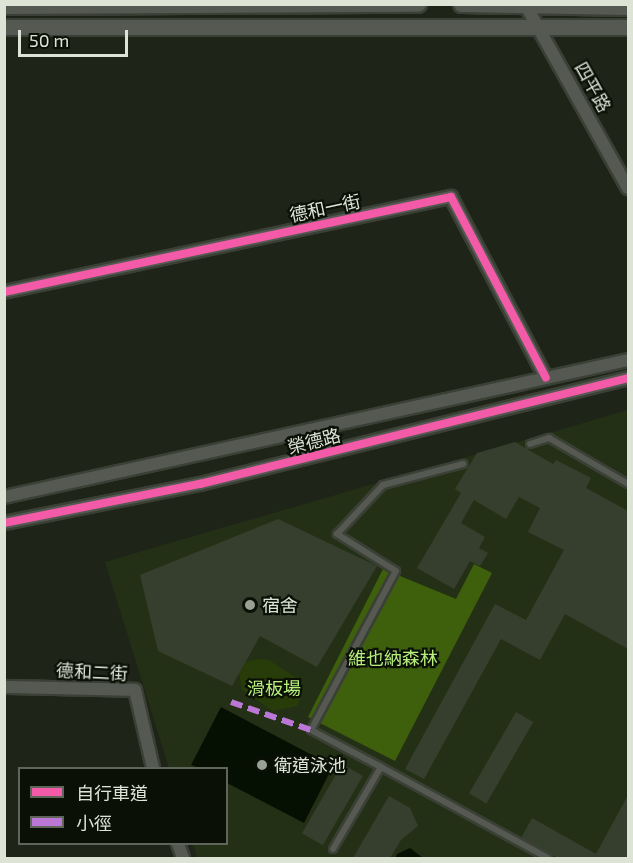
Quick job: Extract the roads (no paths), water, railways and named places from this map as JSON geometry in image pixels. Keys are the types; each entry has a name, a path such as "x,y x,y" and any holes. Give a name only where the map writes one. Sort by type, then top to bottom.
{"street":[{"path":"4,6 418,4"},
{"path":"461,4 628,7"},
{"name":"四平路","path":"525,5 628,188"},
{"path":"4,27 628,27"},
{"name":"德和一街","path":"4,292 451,197 546,378"},
{"name":"榮德路","path":"4,497 628,360"},
{"name":"榮德路","path":"4,523 200,484 628,378"},
{"name":"德和二街","path":"4,687 135,690 153,767"}],"lane":[{"path":"530,444 549,438 628,484"},
{"path":"463,464 383,485 337,534 396,571 311,730 548,858"},
{"path":"333,849 381,767"}],"place":[{"name":"宿舍","path":"250,605"},
{"name":"衛道泳池","path":"262,765"}],"park label":[{"name":"維也納森林","path":"393,658"},
{"name":"滑板場","path":"274,688"}]}
